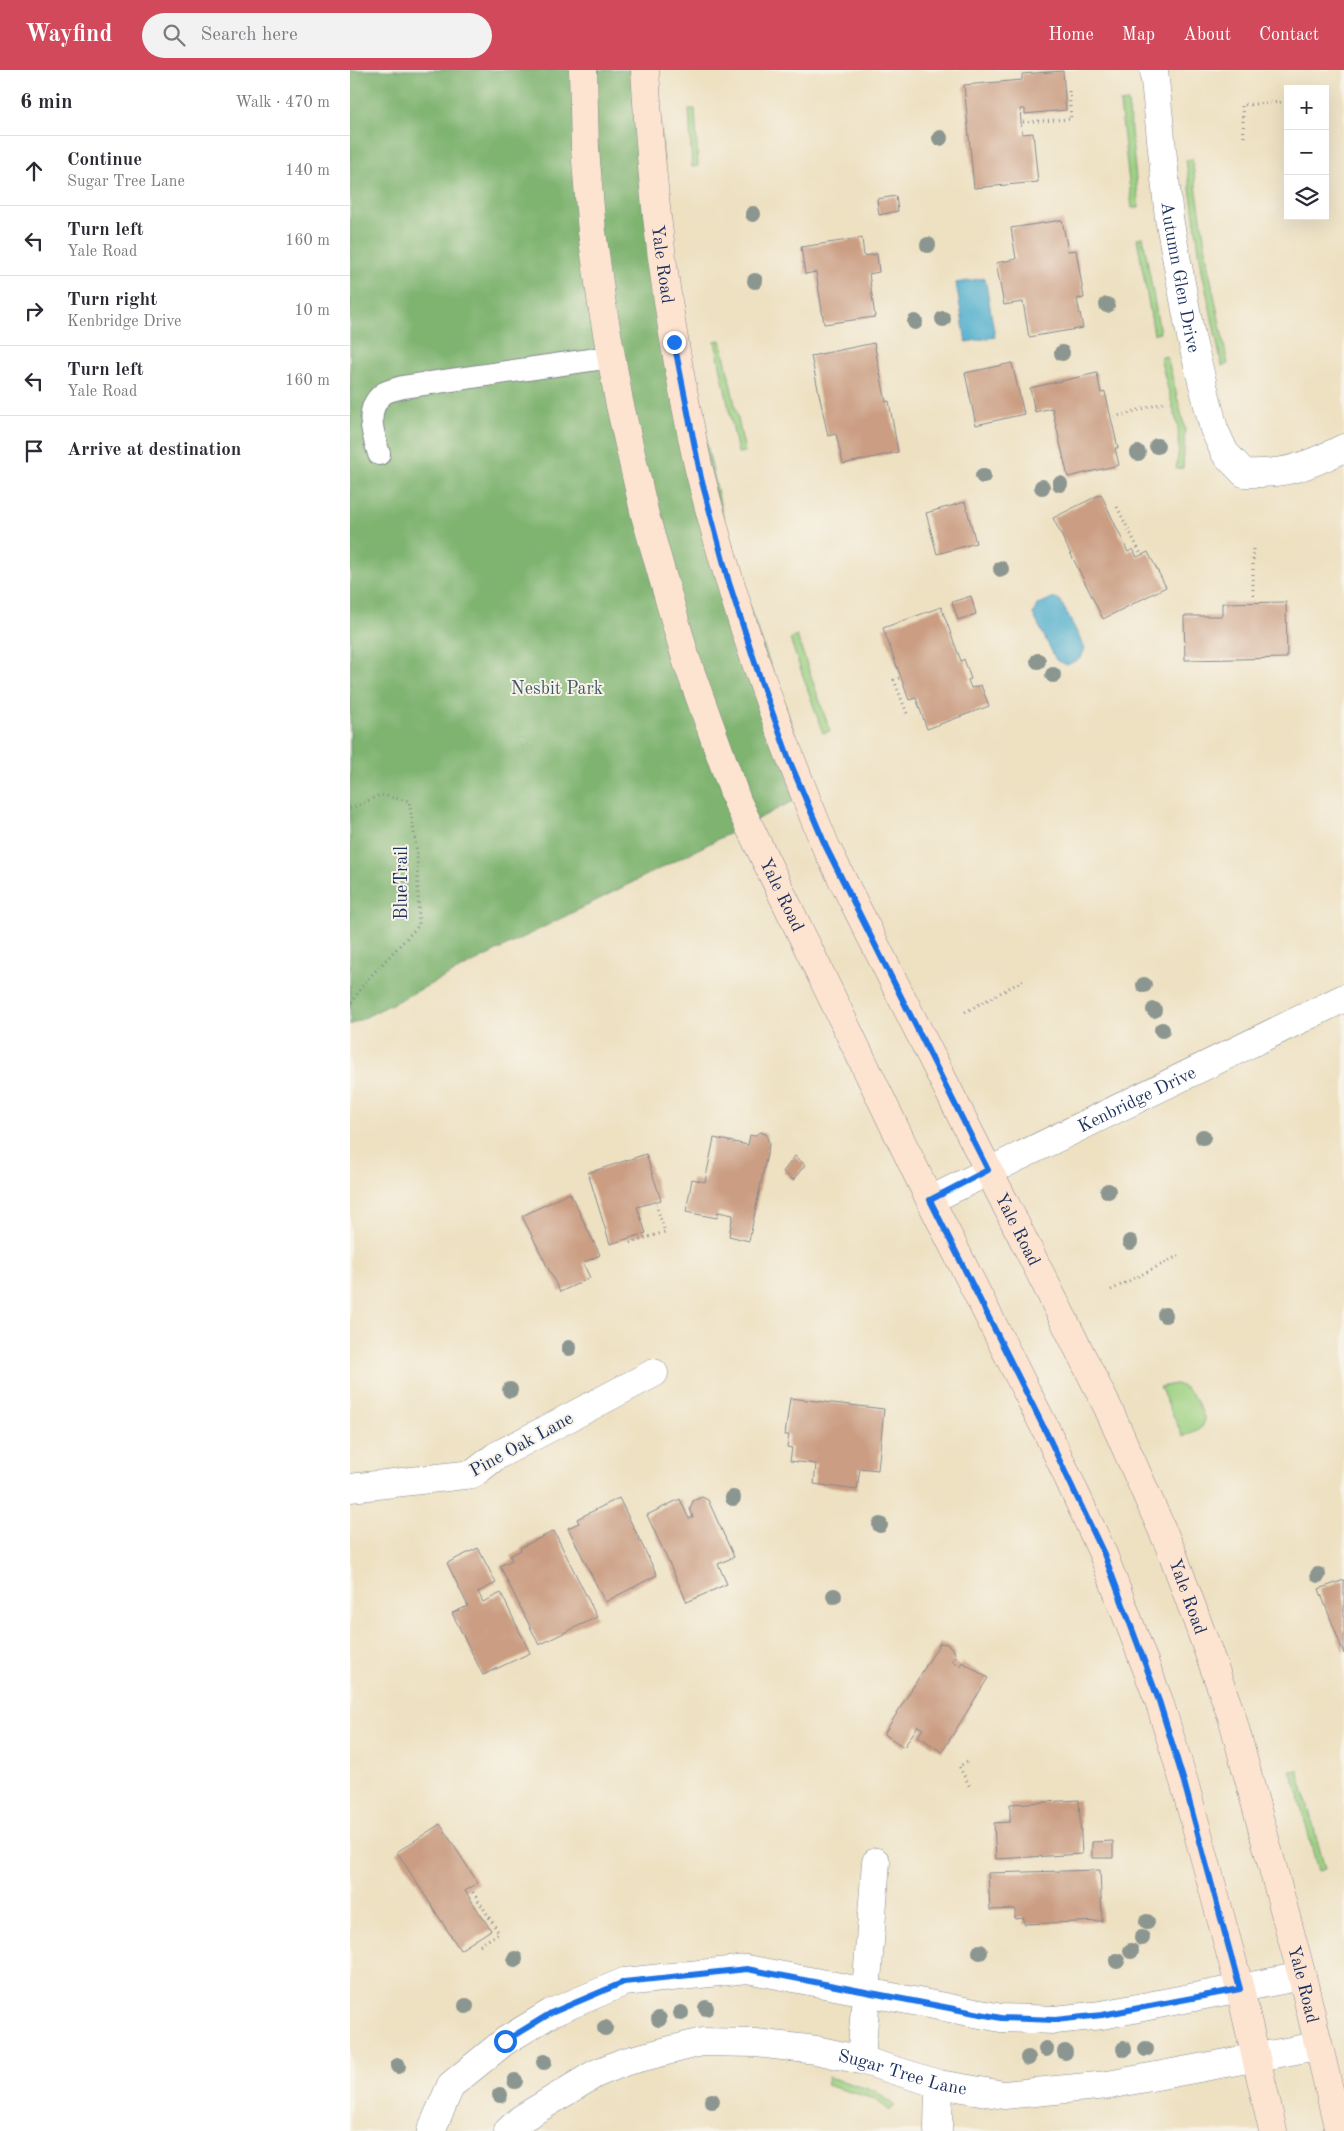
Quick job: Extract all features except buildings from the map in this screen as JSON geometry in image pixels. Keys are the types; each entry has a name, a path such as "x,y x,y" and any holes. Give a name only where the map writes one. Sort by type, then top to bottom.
{"main road":[{"name":"Yale Road","path":"584,70 585,148 592,232 611,357 619,401 665,589 686,659 737,801 1104,1554 1162,1710 1184,1782 1240,1989 1272,2131"},
{"name":"Yale Road","path":"645,70 652,184 674,342 701,478 729,583 761,681 784,744 826,847 1108,1408 1172,1552 1232,1717 1302,1976 1317,2046 1339,2131"}],"street":[{"name":"Autumn Glen Drive","path":"1154,70 1169,218 1191,337 1214,429 1225,453 1244,473 1268,474 1310,464 1344,448"},
{"name":"Kenbridge Drive","path":"930,1200 988,1170 1344,998"},
{"name":"Pine Oak Lane","path":"350,1488 473,1474 496,1456 654,1372"},
{"path":"861,2060 876,1862"},
{"path":"432,2131 451,2085 505,2041 551,2013 624,1982 747,1969 1001,2018 1055,2020 1102,2015 1302,1976"},
{"name":"Sugar Tree Lane","path":"508,2131 521,2119 595,2074 624,2062 702,2042 756,2042 816,2050 861,2060 939,2084 1004,2094 1108,2085 1317,2046"},
{"path":"938,2131 939,2084"}],"lane":[{"path":"379,454 372,430 373,406 384,393 402,387 611,357"}],"path":[{"path":"1023,122 1071,119 1069,91"},
{"path":"1244,137 1242,105 1282,102"},
{"path":"1114,417 1167,402"},
{"path":"1117,507 1141,554"},
{"path":"1253,549 1253,599"},
{"path":"899,678 894,680 908,716"},
{"name":"BlueTrail","path":"350,809 380,795 409,801 417,852 418,925 366,981 350,1005"},
{"path":"965,1012 1024,980"},
{"path":"630,1243 665,1232 656,1206"},
{"path":"1110,1290 1180,1255"},
{"path":"967,1762 959,1766 970,1787"},
{"path":"473,1892 499,1932 480,1945"}],"green space":[{"name":"Nesbit Park","path":"350,70 656,70 673,282 689,365 733,561 815,790 350,1025"},
{"path":"1128,102 1139,208 1132,208 1120,103"},
{"path":"689,109 695,109 698,166 692,167"},
{"path":"1192,159 1209,270 1228,364 1222,366 1202,271 1186,160"},
{"path":"1143,237 1160,333 1154,334 1137,238"},
{"path":"721,340 745,452 738,453 715,341"},
{"path":"1167,356 1185,429 1183,468 1176,469 1179,449 1178,427 1160,358"},
{"path":"797,636 830,731 823,733 790,639"},
{"path":"1175,1384 1190,1393 1205,1420 1202,1427 1183,1437 1160,1387"},
{"path":"1298,1770 1325,1869 1318,1871 1300,1798 1290,1771"},
{"path":"828,2077 875,2091 895,2106 889,2111 875,2099 826,2085"}],"water":[{"path":"985,278 995,337 966,342 956,283"},
{"path":"1052,598 1060,600 1085,648 1081,658 1067,665 1056,660 1033,614 1037,605"}],"route":[{"path":"505,2041 551,2013 624,1982 747,1969 1001,2018 1055,2020 1102,2015 1240,1989 1184,1782 1159,1701 1104,1554 1048,1436 930,1200 988,1170 826,847 790,762 729,583 701,478 674,342"}]}
